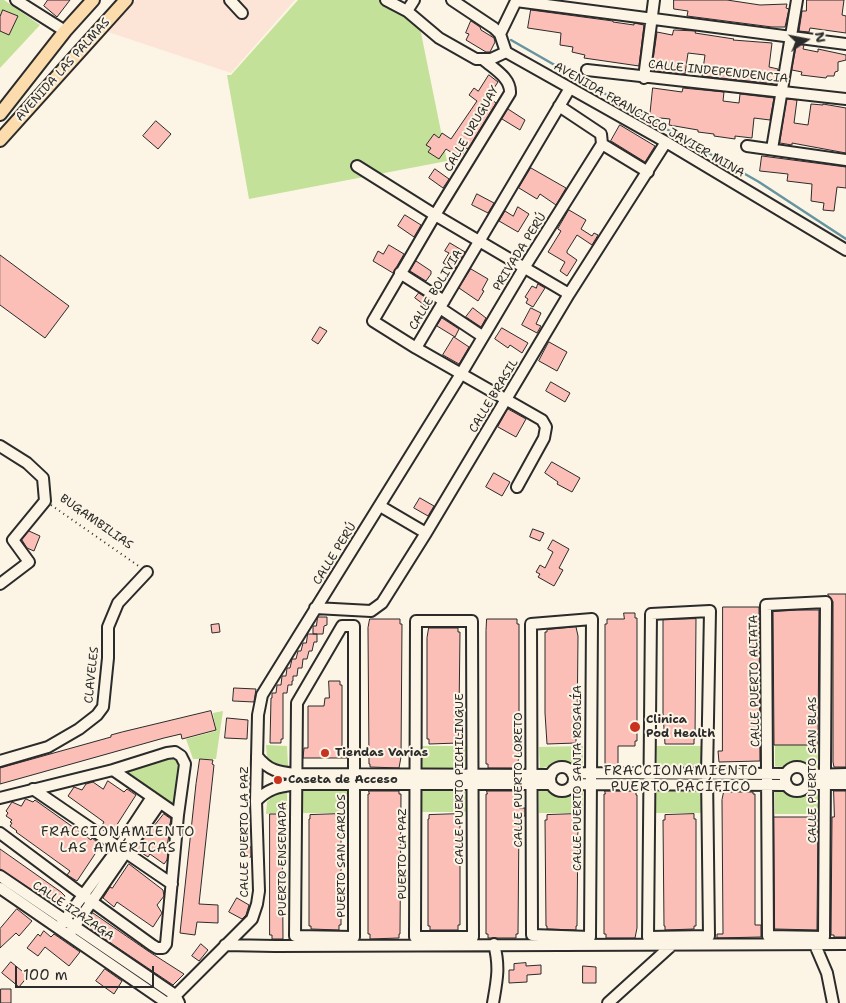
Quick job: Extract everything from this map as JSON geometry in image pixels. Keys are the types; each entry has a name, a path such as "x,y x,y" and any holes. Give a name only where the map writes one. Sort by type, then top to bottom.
{"main road":[{"name":"AVENIDA LAS PALMAS","path":"1,112 65,31 93,0"},
{"name":"AVENIDA LAS PALMAS","path":"0,140 126,0"}],"street":[{"path":"16,0 65,31"},
{"path":"230,0 242,13"},
{"name":"CALLE URUGUAY","path":"386,0 407,11 439,38 476,59 484,60 510,86 510,93 390,289 373,321 416,348"},
{"path":"407,11 414,0"},
{"path":"452,0 500,34 506,52 500,56 484,60"},
{"path":"644,78 654,0"},
{"path":"772,149 797,0"},
{"path":"500,34 516,1 846,44"},
{"name":"AVENIDA FRANCISCO JAVIER MINA","path":"506,52 666,142 846,250"},
{"name":"CALLE INDEPENDENCIA","path":"587,70 644,78 846,99"},
{"name":"CALLE BOLIVIA","path":"517,487 544,438 546,427 542,420 416,348 570,88"},
{"path":"560,106 601,134 602,144 648,172"},
{"name":"CALLE BRASIL","path":"315,608 372,611 382,603 507,400 569,294 666,142"},
{"name":"PRIVADA PERÚ","path":"461,374 482,336 602,144"},
{"path":"747,146 846,160"},
{"path":"357,166 435,215 569,294"},
{"path":"400,273 482,336"},
{"name":"CALLE PERÚ","path":"257,756 258,715 262,695 461,374"},
{"name":"BUGAMBILIAS","path":"0,446 27,464 42,478 46,501"},
{"path":"0,584 29,562 12,540 46,501"},
{"path":"380,506 426,533"},
{"name":"CLAVELES","path":"0,761 48,746 78,729 97,715 103,707 108,658 108,627 118,603 147,572"},
{"name":"CALLE PUERTO SAN BLAS","path":"766,605 826,602 824,937 768,936"},
{"name":"CALLE PUERTO ALTATA","path":"766,605 768,936"},
{"path":"710,611 709,936 648,936 649,773 651,614 710,611"},
{"name":"CALLE PUERTO LORETO","path":"590,937 532,936 531,624 592,619"},
{"name":"CALLE PUERTO SANTA ROSALÍA","path":"590,937 592,619"},
{"name":"CALLE PUERTO PICHILINGUE","path":"415,937 473,936 472,621 416,621"},
{"name":"PUERTO LA PAZ","path":"415,937 416,621"},
{"name":"PUERTO ENSENADA","path":"295,936 297,703 342,626 354,626"},
{"name":"PUERTO SAN CARLOS","path":"295,936 354,937 354,626"},
{"path":"0,798 113,770 168,753 175,752 181,756 185,764 178,815 166,944 163,948 157,948 0,833"},
{"path":"257,756 266,766 296,779 551,779"},
{"name":"CALLE PUERTO LA PAZ","path":"172,1001 224,945 252,919 257,904 258,891 257,756"},
{"path":"573,778 569,789 561,791 557,790 551,779 553,772 560,768 568,769 573,778 591,784 649,784 708,779 787,779"},
{"path":"787,779 792,769 800,768 808,780"},
{"path":"113,770 178,815"},
{"path":"573,778 591,773 649,773 708,779"},
{"path":"808,780 825,779 846,774"},
{"path":"256,801 265,792 296,779"},
{"path":"787,779 792,790 797,791 804,789 808,780"},
{"path":"825,779 846,784"},
{"path":"33,789 172,884"},
{"path":"61,925 87,898 156,800"},
{"name":"CALLE IZAZAGA","path":"0,876 61,925"},
{"name":"CALLE IZAZAGA","path":"0,888 71,931 172,1001"},
{"path":"71,931 87,898"},
{"path":"493,1003 499,972 494,944"},
{"path":"224,945 846,944"},
{"path":"608,1003 672,945"},
{"path":"814,945 827,973 830,1002"}],"path":[{"name":"BUGAMBILIAS","path":"46,501 147,572"}],"shaded area":[{"path":"136,0 295,0 231,73 108,32"}],"green space":[{"path":"0,0 4,0 40,25 0,68"},
{"path":"298,0 380,0 406,13 419,23 447,161 249,199 227,75 231,75"},
{"path":"223,711 216,759 193,759 186,739 216,731 213,713"},
{"path":"775,744 821,745 821,769 813,769 799,761 782,767 775,766"},
{"path":"266,745 287,746 288,766 275,763 267,757"},
{"path":"421,746 467,746 467,770 421,770"},
{"path":"583,746 583,769 564,762 540,768 539,747"},
{"path":"657,746 703,746 703,770 657,770"},
{"path":"171,759 177,760 179,763 174,801 171,804 126,773 126,772"},
{"path":"420,788 466,789 466,812 420,812"},
{"path":"303,789 348,789 348,813 303,813"},
{"path":"539,789 559,796 583,790 583,813 539,813"},
{"path":"656,789 702,789 702,813 656,813"},
{"path":"775,790 782,790 797,797 814,790 821,791 821,814 775,814"},
{"path":"287,792 287,812 266,814 267,802 273,796"}],"building":[{"path":"48,0 70,0 57,17 44,6"},
{"path":"674,0 727,0 760,5 787,4 786,8 789,9 785,27 772,27 687,16 688,11 674,9"},
{"path":"807,0 844,0 842,15 846,16 846,33 810,28 809,32 799,31 802,11 806,11"},
{"path":"3,10 18,16 9,35 0,31 0,17"},
{"path":"531,10 644,25 639,66 584,58 585,55 572,52 573,47 560,45 561,33 528,28"},
{"path":"471,21 494,38 495,42 490,52 486,52 466,40 469,34 466,33"},
{"path":"674,30 696,31 695,33 733,40 772,43 769,67 778,69 776,84 702,76 705,55 688,53 685,74 654,71 652,67 657,32 672,35"},
{"path":"797,44 804,45 803,49 818,52 818,49 846,55 846,60 838,62 838,71 835,72 834,76 827,76 826,78 801,75 802,72 792,70"},
{"path":"489,75 498,82 488,97 496,103 468,149 466,148 460,158 446,149 439,159 428,152 431,148 426,145 434,134 439,138 442,133 451,139 477,101 469,95 474,88 478,91"},
{"path":"653,88 682,92 683,88 724,92 723,101 739,103 740,94 774,98 770,120 754,118 752,138 735,136 735,139 669,125 670,119 650,117"},
{"path":"787,99 797,100 794,123 808,125 811,104 846,108 846,153 792,143 792,145 780,143"},
{"path":"508,109 525,120 520,130 502,119"},
{"path":"156,121 171,134 158,149 143,136"},
{"path":"620,125 655,146 645,162 611,141"},
{"path":"762,156 846,167 846,188 837,187 834,211 823,210 824,203 811,201 812,184 787,181 788,174 760,171"},
{"path":"531,168 566,188 556,205 540,194 537,199 519,188"},
{"path":"435,169 449,179 443,188 429,178"},
{"path":"477,194 494,203 488,213 472,205"},
{"path":"518,207 529,214 518,232 499,221 505,211 513,216"},
{"path":"569,210 586,220 581,229 592,236 594,233 598,235 592,245 577,235 567,253 577,260 567,276 560,271 565,262 548,252 561,231 558,229"},
{"path":"405,215 421,225 414,237 398,226"},
{"path":"450,243 465,252 455,269 443,263 449,253 445,251"},
{"path":"389,245 404,254 393,273 373,261 378,251 383,254"},
{"path":"0,255 69,306 45,338 0,305"},
{"path":"416,261 431,271 426,281 410,271"},
{"path":"471,269 488,279 478,301 459,288"},
{"path":"538,284 545,288 533,307 526,303 528,299 525,297 532,286 536,288"},
{"path":"419,293 431,301 427,307 415,298"},
{"path":"473,308 486,318 481,327 466,317"},
{"path":"531,308 541,313 536,324 541,326 537,333 522,325"},
{"path":"442,318 459,329 455,337 437,326"},
{"path":"320,327 327,331 318,344 312,340"},
{"path":"502,328 528,343 522,353 510,345 508,348 495,339"},
{"path":"454,337 469,347 459,364 443,355"},
{"path":"549,342 567,352 557,371 539,361"},
{"path":"551,382 570,393 565,402 546,391"},
{"path":"508,409 526,419 516,437 498,427"},
{"path":"552,462 580,478 572,492 557,484 558,482 545,473"},
{"path":"494,473 510,482 502,496 486,487"},
{"path":"420,498 434,506 428,516 414,508"},
{"path":"533,529 544,533 540,541 530,537"},
{"path":"29,531 40,536 34,551 27,548 22,540"},
{"path":"553,540 569,549 559,568 563,570 554,586 538,577 540,574 536,572 540,565 545,568 553,552 548,549"},
{"path":"828,594 846,594 846,767 834,767 833,762 833,602"},
{"path":"723,607 759,607 760,761 719,762 718,751 722,751"},
{"path":"819,610 818,745 774,745 773,612"},
{"path":"624,613 635,613 635,618 637,618 637,741 635,741 635,746 618,746 618,766 607,766 605,764 605,624 607,624 607,619 624,619"},
{"path":"318,617 327,617 327,625 324,626 323,634 313,634 313,626 316,626"},
{"path":"370,619 400,619 400,624 402,624 401,757 399,768 370,767 369,764 368,628"},
{"path":"487,619 517,619 517,624 519,624 519,756 517,768 488,768 488,764 486,764"},
{"path":"696,619 694,744 665,744 663,620"},
{"path":"219,624 220,632 212,633 211,625"},
{"path":"576,627 578,636 576,743 547,744 545,632 547,630"},
{"path":"429,628 458,628 458,632 460,632 458,743 429,744 429,739 427,739 427,638"},
{"path":"308,634 317,634 317,642 314,642 312,651 309,651 307,659 303,659 302,668 298,668 297,676 293,676 292,685 288,685 287,693 283,693 283,739 281,739 281,743 270,743 272,693 276,693 277,685 281,685 282,676 286,676 287,668 290,668 292,659 296,659 303,643 306,643"},
{"path":"329,681 340,681 340,685 342,685 342,749 347,749 347,758 303,758 304,748 308,748 308,706 324,706 325,698 329,698"},
{"path":"234,688 256,689 254,702 233,701"},
{"path":"211,711 216,730 182,739 181,734 164,738 0,784 0,768 111,737 111,735 122,732"},
{"path":"227,718 248,720 247,739 225,738"},
{"path":"200,759 213,760 212,764 214,765 199,904 218,905 218,923 197,922 195,935 180,933"},
{"path":"108,781 124,792 127,789 136,795 111,834 101,827 104,822 68,796 74,787 82,790 86,784 93,782 103,789"},
{"path":"369,791 399,791 399,794 401,794 399,938 370,939 370,934 368,934"},
{"path":"487,791 517,791 519,808 525,808 525,816 519,816 518,934 516,934 516,938 488,938 488,934 486,934"},
{"path":"605,791 636,791 637,795 637,928 635,938 606,938 606,934 604,934"},
{"path":"834,791 846,791 846,937 834,937 834,935 831,935"},
{"path":"724,792 753,792 755,794 755,925 761,925 761,937 717,938 717,934 723,934 722,800"},
{"path":"26,799 33,802 35,800 91,840 92,838 101,845 77,881 67,875 70,871 10,826 12,820 6,816 8,813 6,811 12,802 21,806"},
{"path":"164,814 171,819 165,832 169,835 166,851 168,852 167,860 164,864 150,854 148,857 136,849"},
{"path":"270,814 281,814 282,819 283,939 272,939 272,935 270,935"},
{"path":"340,814 341,925 339,925 339,930 311,929 311,926 309,926 310,815"},
{"path":"459,814 460,925 458,925 458,930 430,930 430,926 428,926 429,815"},
{"path":"576,814 576,819 578,819 576,930 547,929 545,820 547,820 547,815"},
{"path":"694,814 694,819 696,819 696,926 694,926 694,929 665,930 663,820 665,820 665,815"},
{"path":"774,817 818,817 817,930 775,929"},
{"path":"245,846 251,847 251,857 245,857"},
{"path":"0,849 61,892 65,896 59,905 51,898 49,901 0,869"},
{"path":"129,864 163,890 164,896 157,905 162,913 153,927 117,902 114,907 103,898"},
{"path":"237,898 249,905 246,915 242,919 229,912"},
{"path":"17,909 32,921 19,936 16,933 0,948 0,929"},
{"path":"93,913 184,974 173,985 84,925"},
{"path":"44,931 51,937 54,934 80,952 69,966 45,947 38,956 27,948 38,934 40,936"},
{"path":"201,944 208,950 199,961 192,956"},
{"path":"11,962 28,976 19,987 2,973"},
{"path":"526,963 526,966 541,965 541,974 527,975 527,982 509,983 509,970 514,970 514,964"},
{"path":"583,966 596,967 596,983 583,983"},
{"path":"105,969 122,981 114,994 96,981"},
{"path":"1,989 11,989 11,1003 1,1003"}],"waterway":[{"path":"511,40 759,182 846,239"}],"place":[{"name":"Clinica Pod Health","path":"635,727"},
{"name":"Tiendas Varias","path":"325,753"},
{"name":"Caseta de Acceso","path":"278,780"}],"district":[{"name":"FRACCIONAMIENTO PUERTO PACÍFICO","path":"681,780"},
{"name":"FRACCIONAMIENTO LAS AMÉRICAS","path":"118,840"}]}
